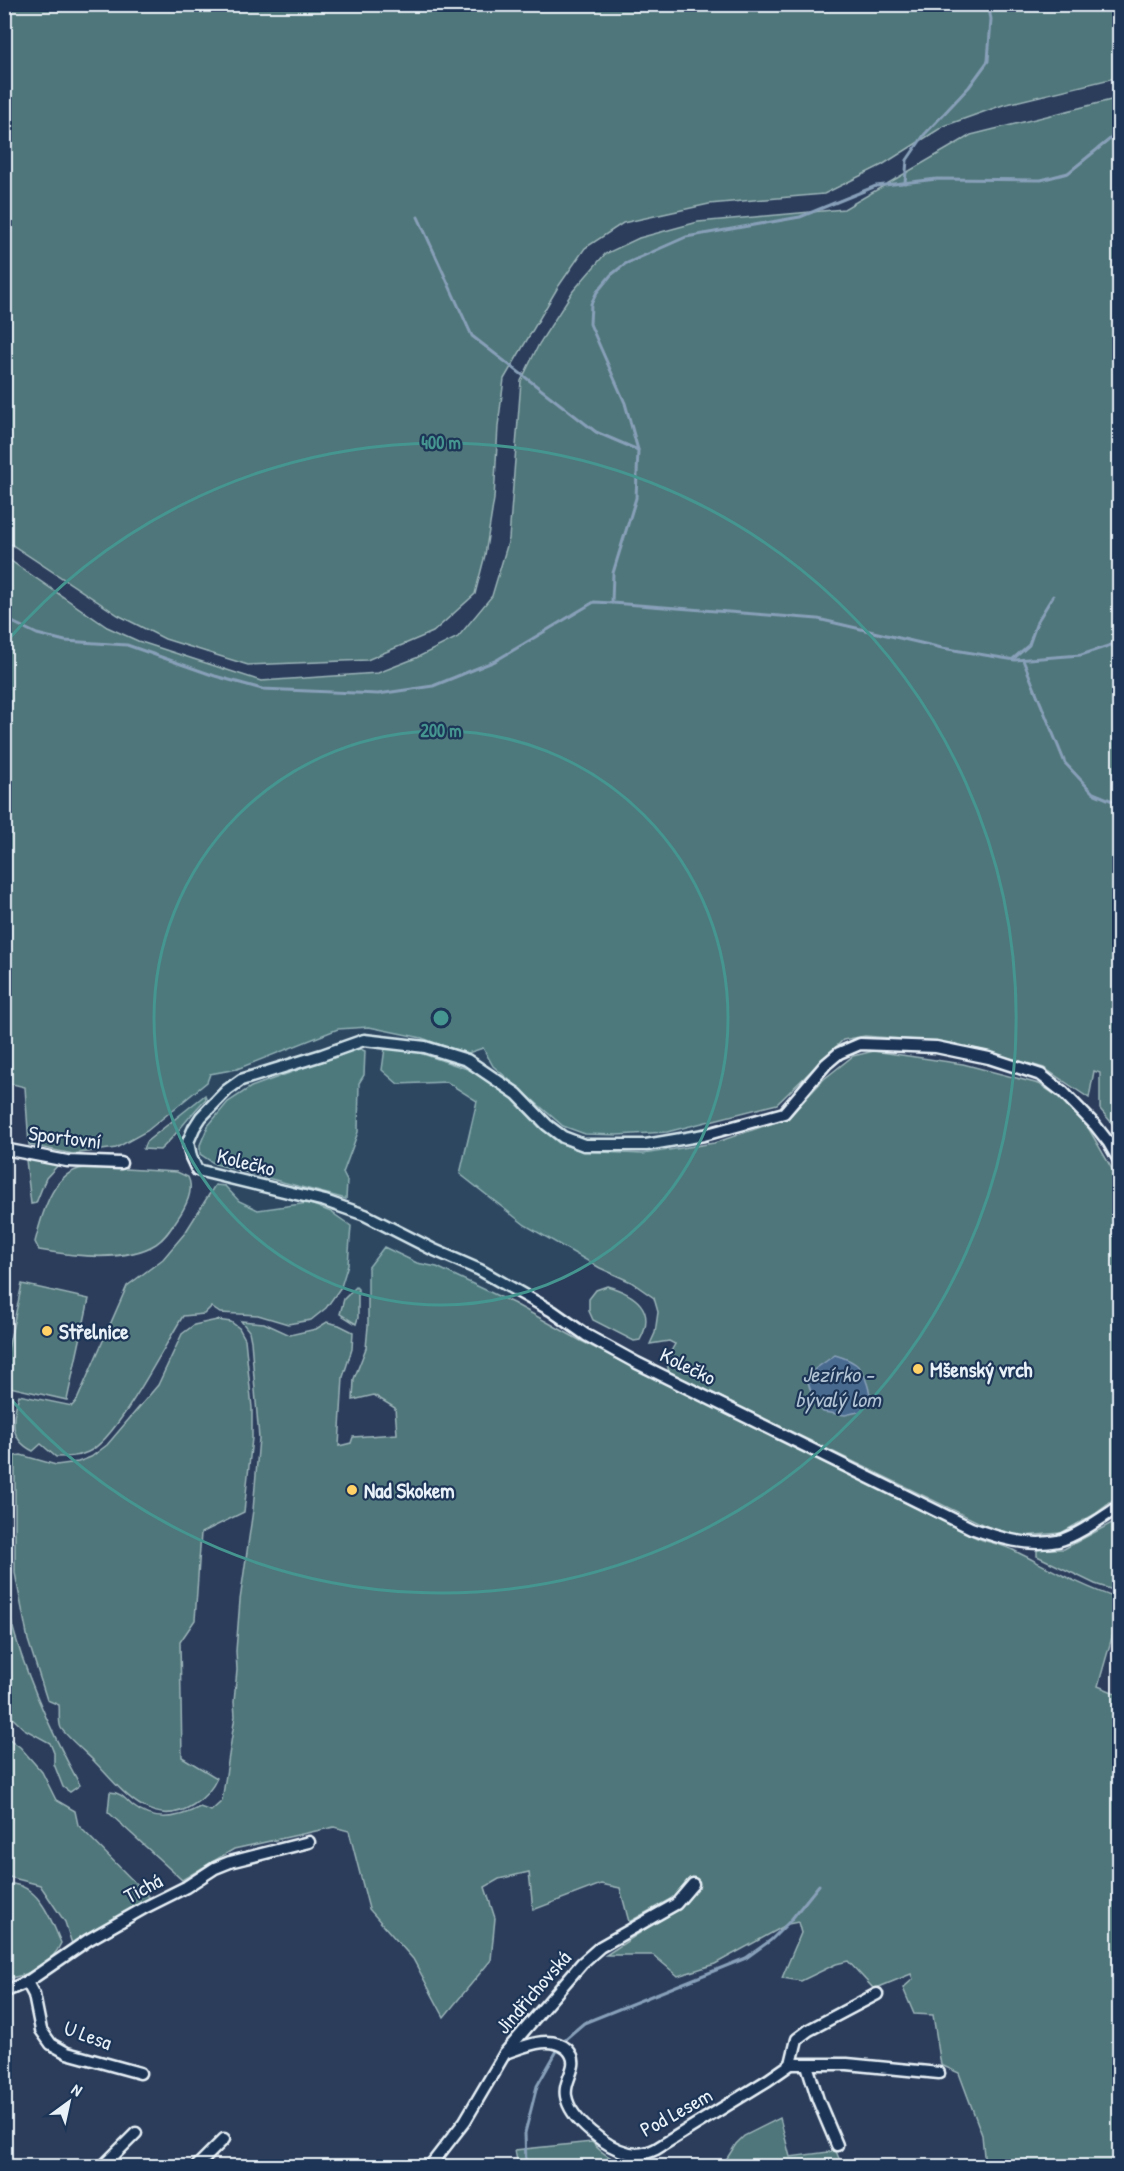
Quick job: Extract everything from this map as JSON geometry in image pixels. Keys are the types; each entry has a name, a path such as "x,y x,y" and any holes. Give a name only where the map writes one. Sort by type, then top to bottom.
{"street":[{"name":"Kolečko","path":"1119,1162 1109,1143 1095,1125 1071,1100 1041,1075 989,1058 936,1047 860,1044 839,1053 826,1064 784,1113 704,1135 646,1145 584,1145 562,1137 517,1094 467,1060 425,1047 364,1040 241,1080 227,1090 201,1117 188,1142 197,1170 325,1201 386,1224 432,1250 480,1270 519,1291 586,1335 637,1363 971,1528 1003,1540 1032,1542 1058,1540 1073,1535 1119,1506"},
{"name":"Sportovní","path":"4,1149 67,1161 121,1162"},
{"name":"Tichá","path":"4,1992 27,1982 88,1940 186,1887 215,1868 309,1842"},
{"name":"Jindřichovská","path":"437,2164 505,2053 582,1963 600,1947 676,1904 693,1884"},
{"name":"U Lesa","path":"27,1982 34,1995 41,2030 51,2044 67,2053 140,2073"},
{"path":"877,1994 809,2030 797,2039 790,2064 847,2064 939,2073"},
{"name":"Pod Lesem","path":"505,2053 545,2042 565,2047 574,2061 566,2088 569,2105 579,2120 610,2145 636,2154 656,2149 751,2091 790,2064"},
{"path":"807,2065 818,2100 837,2145"},
{"path":"103,2166 136,2133"},
{"path":"197,2166 224,2139"}],"green space":[{"path":"4,5 1119,5 1119,77 1003,105 944,126 882,165 824,194 709,204 623,223 585,248 558,287 504,379 498,426 494,499 485,555 475,594 433,632 367,660 248,665 165,639 118,615 5,540"},
{"path":"1119,98 1119,1147 1114,1141 1116,1128 1100,1109 1100,1073 1094,1071 1089,1098 1044,1068 952,1043 865,1036 843,1040 777,1104 667,1132 617,1135 585,1134 563,1126 493,1066 483,1048 465,1054 422,1038 369,1027 338,1029 237,1069 210,1074 207,1082 147,1131 116,1148 73,1154 29,1145 25,1087 4,1082 5,557 107,627 138,641 261,681 378,673 416,658 458,637 492,596 509,539 521,381 539,344 573,291 605,254 639,238 698,222 844,209 971,135"},
{"path":"358,1048 365,1051 364,1075 359,1083 358,1132 343,1173 347,1181 346,1199 215,1164 200,1154 200,1145 208,1126 228,1102 251,1087"},
{"path":"385,1048 414,1051 476,1072 503,1089 539,1127 559,1143 581,1151 643,1154 714,1143 788,1118 824,1079 853,1056 874,1051 963,1064 1039,1084 1064,1101 1086,1124 1119,1181 1119,1496 1095,1514 1061,1533 1009,1537 669,1372 666,1360 675,1344 669,1341 650,1344 655,1333 658,1312 654,1298 631,1282 600,1268 525,1225 460,1174 477,1101 447,1082 398,1084 382,1070"},
{"path":"205,1095 206,1099 160,1150 143,1149 146,1142"},
{"path":"27,1158 59,1164 46,1178 36,1203 31,1204 26,1160"},
{"path":"107,1168 177,1172 188,1177 190,1191 187,1201 167,1234 156,1244 144,1250 115,1256 83,1256 39,1250 35,1242 40,1221 54,1189 61,1180 69,1173 79,1169"},
{"path":"215,1185 225,1186 239,1201 258,1210 308,1203 331,1212 351,1226 348,1264 341,1287 326,1308 311,1320 288,1324 258,1315 220,1313 211,1307 204,1314 183,1316 126,1412 100,1444 84,1454 64,1457 56,1457 41,1444 33,1451 25,1446 19,1440 14,1427 19,1395 72,1406 77,1400 127,1286 163,1259 185,1233"},
{"path":"384,1247 417,1263 437,1267 513,1303 581,1341 977,1538 1012,1550 1119,1599 1119,1613 1098,1686 1120,1695 1119,2166 985,2166 982,2135 959,2073 941,2065 933,2015 914,2014 903,1988 913,1979 911,1974 874,1989 848,1961 836,1964 801,1981 782,1978 801,1933 798,1922 788,1924 715,1964 678,1976 653,1955 606,1955 684,1904 674,1897 629,1922 620,1888 601,1884 533,1910 529,1872 499,1879 485,1887 495,1918 491,1960 444,2017 413,1959 369,1909 349,1831 334,1827 234,1849 182,1880 108,1812 110,1792 120,1795 141,1811 157,1817 183,1814 200,1807 211,1811 222,1801 235,1716 236,1651 240,1600 253,1510 259,1438 251,1341 249,1331 241,1321 264,1323 290,1335 316,1329 327,1322 353,1332 352,1349 343,1377 339,1446 351,1443 353,1437 397,1434 395,1408 374,1395 353,1400 354,1379 366,1348 368,1268"},
{"name":"Střelnice","path":"22,1284 89,1299 67,1400 5,1386 5,1363"},
{"path":"607,1286 626,1293 640,1304 646,1320 640,1340 634,1341 593,1320 589,1311 589,1299 596,1290"},
{"path":"356,1287 358,1289 358,1318 356,1324 340,1314 344,1299"},
{"path":"217,1320 231,1322 239,1328 245,1339 252,1408 252,1438 244,1512 201,1533 195,1620 180,1642 182,1757 217,1778 201,1800 178,1812 163,1813 150,1810 126,1794 63,1731 59,1705 47,1700 28,1640 15,1573 15,1456 21,1455 56,1465 78,1462 91,1457 107,1445 158,1385 182,1334 194,1325"},
{"path":"1119,1519 1119,1592 1095,1584 1037,1556 1037,1549 1064,1549"},
{"path":"4,1580 10,1617 31,1682 80,1785 70,1792 63,1787 54,1764 54,1753 50,1743 24,1729 5,1711"},
{"path":"4,1735 20,1747 42,1772 56,1800 75,1811 78,1825 150,1898 72,1944 65,1922 40,1885 5,1876"},
{"path":"5,1884 26,1888 34,1895 53,1923 61,1943 52,1957 38,1968 5,1978"},
{"path":"780,2118 790,2157 836,2151 842,2166 718,2166 724,2163 744,2136"},
{"path":"592,2142 610,2158 617,2161 632,2164 649,2162 651,2166 518,2166 515,2150"}],"water":[{"name":"Jezírko - bývalý lom","path":"835,1355 855,1364 866,1378 870,1394 862,1411 845,1415 823,1412 813,1399 808,1382 815,1369"}],"waterway":[{"path":"905,183 907,160 924,135 969,87 988,61 991,19 988,4"},
{"path":"4,618 37,634 65,641 127,645 215,676 262,689 378,694 433,686 495,661 594,602 612,603 613,573 636,498 638,450 625,403 590,324 591,304 597,292 611,275 625,264 686,237 800,217 876,186 937,179 1041,180 1068,173 1120,131"},
{"path":"418,217 472,336 596,432 638,450"},
{"path":"1013,659 1029,645 1037,622 1053,596"},
{"path":"612,603 818,619 942,648 1015,660 1081,655 1120,642"},
{"path":"1023,660 1065,763 1093,793 1120,804"},
{"path":"563,2041 584,2023 746,1958 771,1940 790,1921 819,1885"},
{"path":"526,2166 525,2133 537,2086 558,2049"}],"place":[{"name":"Střelnice","path":"47,1331"},
{"name":"Mšenský vrch","path":"918,1369"},
{"name":"Nad Skokem","path":"352,1490"}]}
